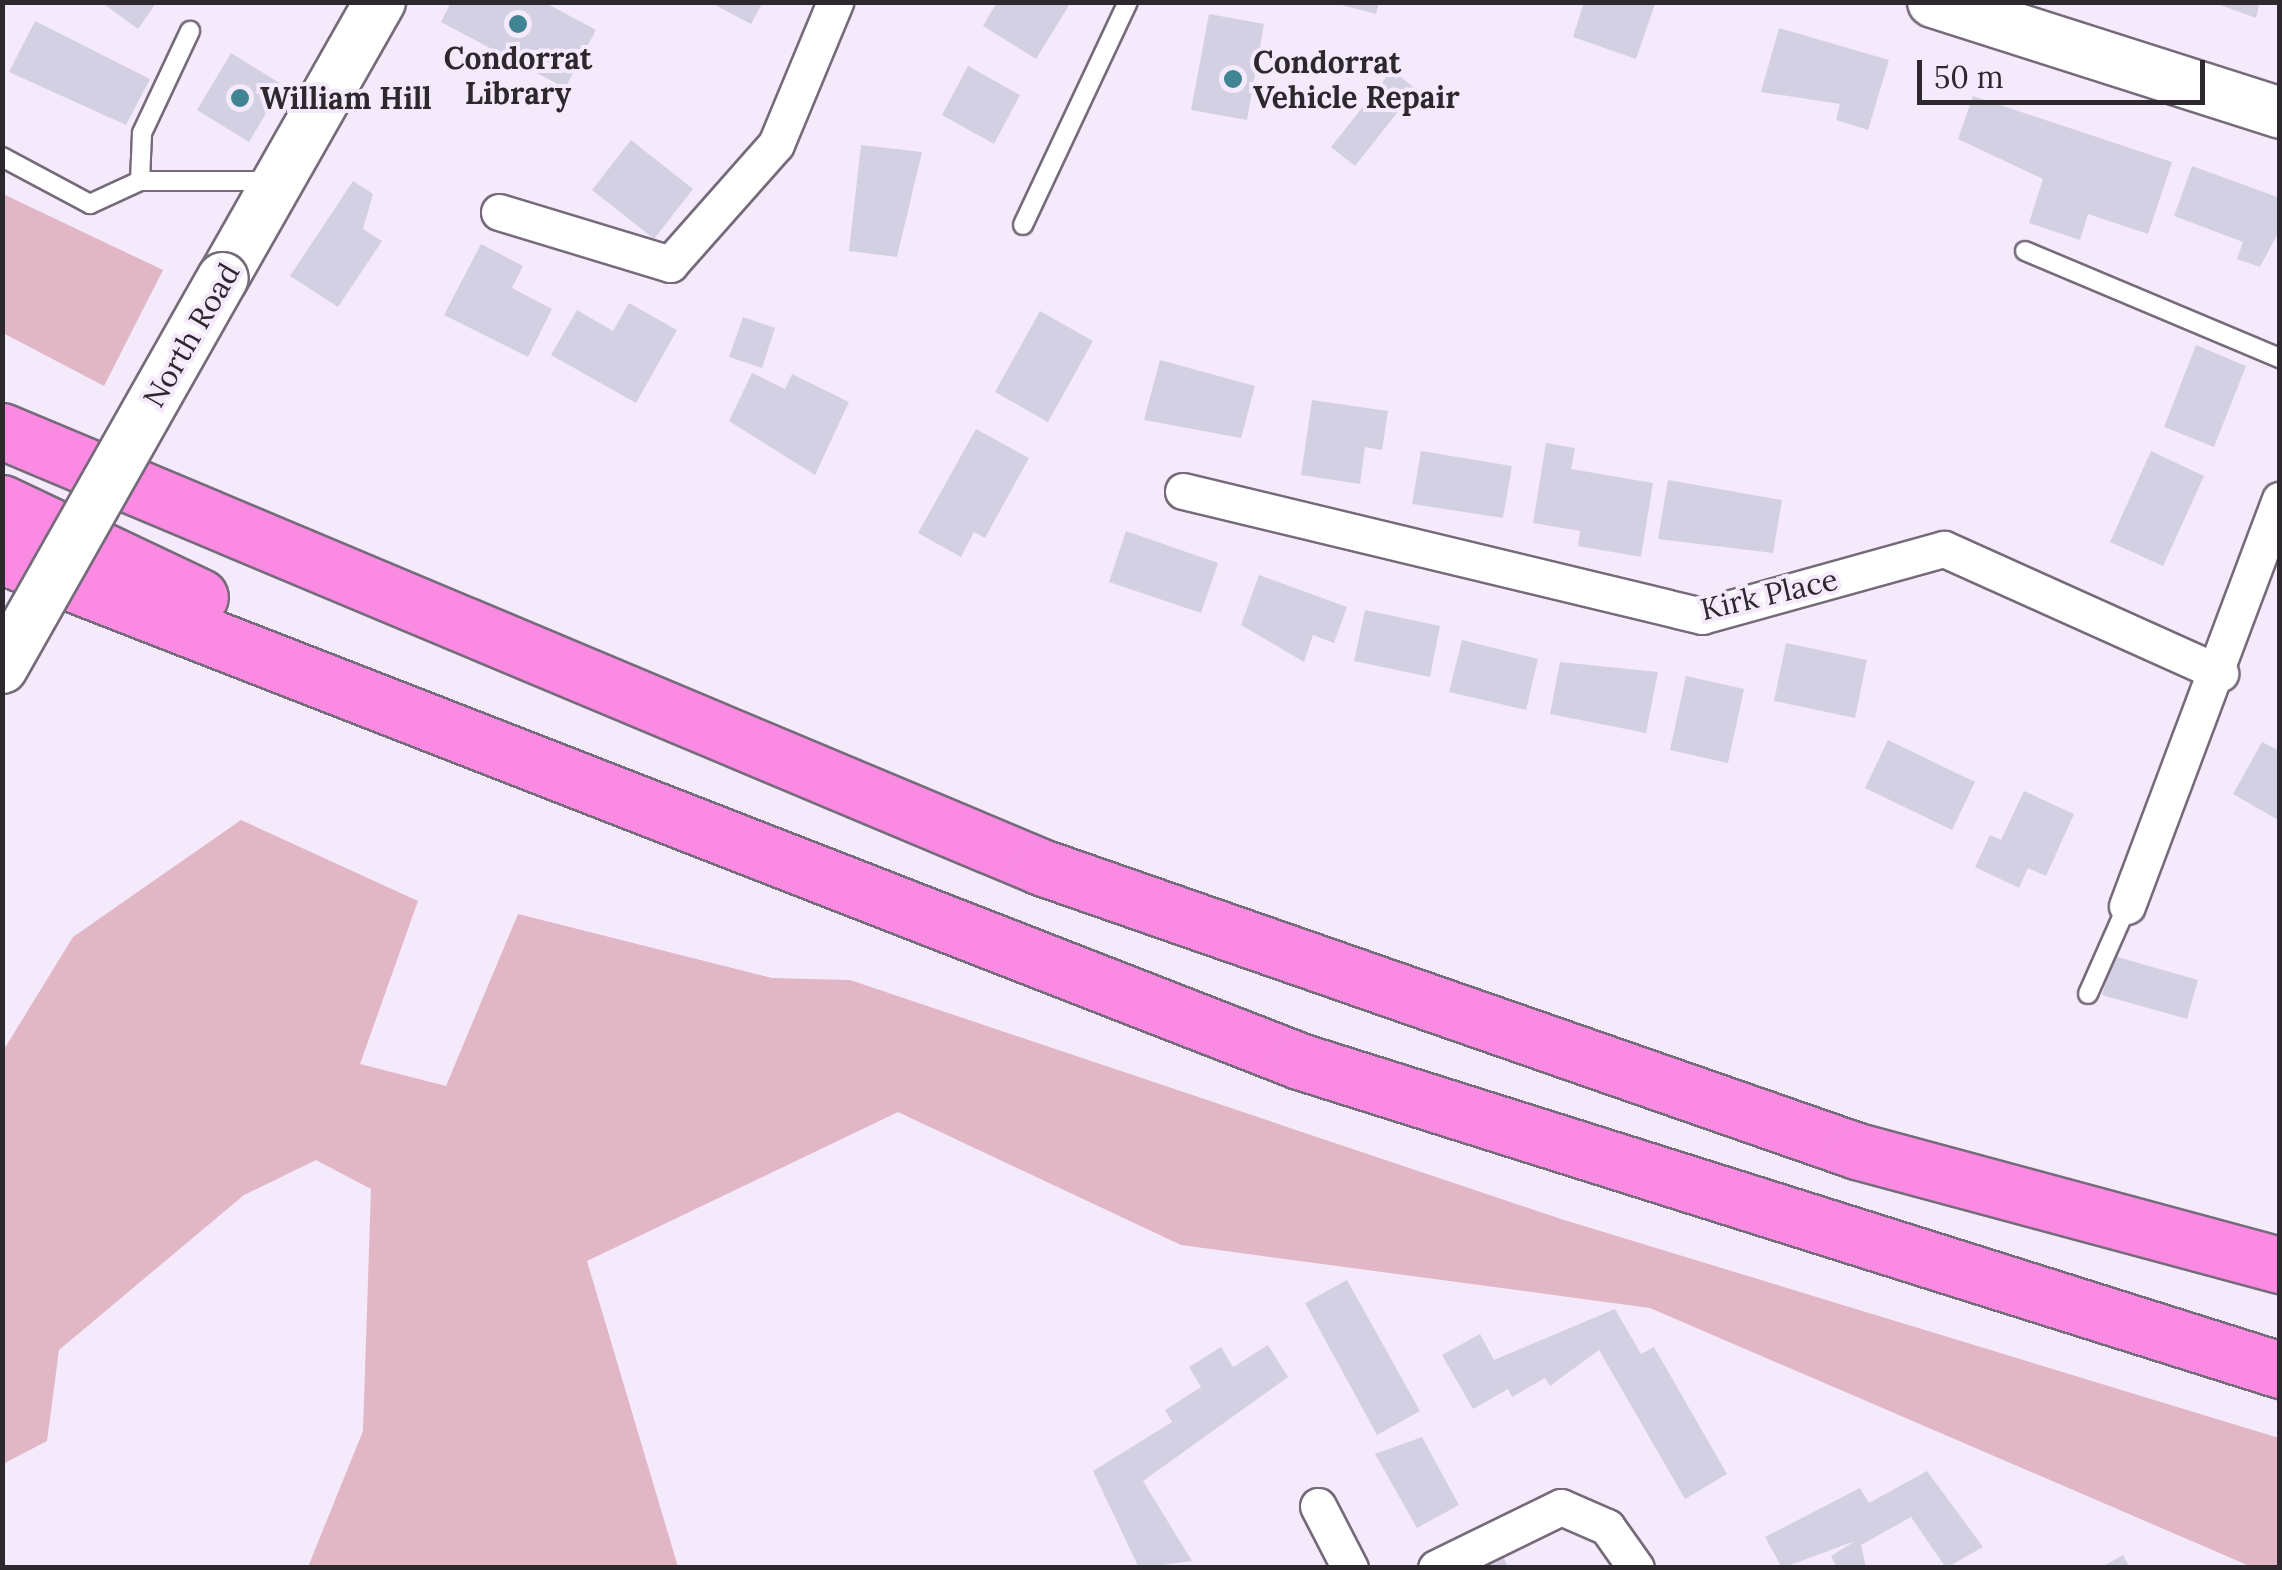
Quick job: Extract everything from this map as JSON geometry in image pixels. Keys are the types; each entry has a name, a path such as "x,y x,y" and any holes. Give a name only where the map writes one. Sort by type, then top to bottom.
{"highway":[{"path":"2,431 1060,874 1858,1151 2280,1266"},
{"path":"2,503 572,775"},
{"path":"2,556 1299,1061 2280,1370"}],"main road":[{"name":"North Road","path":"2,668 380,2"},
{"path":"1933,2 2280,113"}],"street":[{"path":"499,212 670,264 776,144 834,2"},
{"name":"Kirk Place","path":"1183,491 1702,616 1944,549 2220,673"},
{"path":"2127,906 2220,673 2280,500"},
{"path":"1318,1506 1350,1568"},
{"path":"1436,1568 1562,1507 1607,1527 1636,1568"}],"lane":[{"path":"1022,225 1128,2"},
{"path":"140,181 142,133 190,31"},
{"path":"2,158 90,204 140,181 278,182"},
{"path":"2024,251 2280,358"},
{"path":"2088,994 2127,906"}],"shaded area":[{"path":"3,194 163,270 104,386 3,333"},
{"path":"241,820 418,901 360,1064 446,1086 518,914 772,978 850,980 1561,1219 2279,1438 2279,1567 2252,1567 1650,1308 1181,1245 898,1112 587,1261 678,1567 308,1567 363,1431 371,1189 316,1160 244,1195 59,1350 47,1441 3,1464 3,1051 73,937"}],"building":[{"path":"101,2 157,2 138,29"},
{"path":"451,2 544,2 596,30 565,88 441,22"},
{"path":"709,2 763,2 751,24"},
{"path":"997,2 1071,2 1036,59 983,26"},
{"path":"1330,2 1379,2 1376,14"},
{"path":"1584,2 1655,4 1636,59 1573,37"},
{"path":"2212,2 2260,2 2256,18"},
{"path":"1209,14 1264,24 1247,120 1191,110"},
{"path":"35,21 150,79 126,125 9,72"},
{"path":"1779,28 1889,60 1868,130 1836,120 1840,104 1761,92"},
{"name":"William Hill","path":"231,53 283,85 249,142 197,110"},
{"path":"968,66 1020,95 994,144 942,115"},
{"path":"1392,70 1416,89 1355,166 1331,147"},
{"path":"1973,96 2172,162 2148,234 2088,214 2080,240 2029,223 2043,179 1958,139"},
{"path":"631,140 693,189 654,239 592,190"},
{"path":"861,145 922,152 897,257 849,251"},
{"path":"2192,166 2280,198 2280,229 2260,267 2237,259 2243,242 2174,216"},
{"path":"353,181 373,194 363,229 382,241 338,307 290,276"},
{"path":"481,244 523,266 512,288 552,309 528,357 444,315"},
{"path":"629,303 677,330 636,403 551,355 577,310 613,331"},
{"path":"1040,311 1093,341 1048,422 995,392"},
{"path":"743,317 775,328 762,368 729,357"},
{"path":"2196,345 2246,366 2214,447 2164,427"},
{"path":"1160,360 1255,386 1241,438 1144,420"},
{"path":"752,373 785,389 792,374 849,402 815,475 729,421"},
{"path":"1312,400 1388,411 1382,450 1365,447 1360,484 1301,475"},
{"path":"976,429 1029,458 985,538 974,532 961,557 918,533"},
{"path":"1546,443 1575,448 1571,469 1653,483 1641,557 1578,546 1580,531 1533,523"},
{"path":"1421,451 1512,466 1503,518 1412,504"},
{"path":"2151,451 2204,476 2163,566 2110,542"},
{"path":"1668,480 1782,500 1773,553 1658,539"},
{"path":"1126,531 1218,563 1201,613 1109,582"},
{"path":"1259,575 1347,607 1334,643 1313,635 1304,662 1241,625"},
{"path":"1365,610 1440,626 1430,677 1354,661"},
{"path":"1462,640 1538,659 1526,710 1449,692"},
{"path":"1786,643 1867,660 1855,718 1774,701"},
{"path":"1560,662 1658,672 1646,733 1550,714"},
{"path":"1686,676 1744,689 1728,763 1670,750"},
{"path":"1888,740 1975,782 1952,830 1865,788"},
{"path":"2262,742 2280,751 2280,821 2233,794"},
{"path":"2024,791 2074,814 2046,876 2028,868 2019,888 1975,867 1990,835 2001,840"},
{"path":"2114,956 2198,980 2187,1019 2102,995"},
{"path":"1347,1280 1420,1411 1377,1435 1305,1303"},
{"path":"1615,1309 1641,1354 1654,1347 1727,1474 1685,1499 1599,1350 1550,1386 1545,1378 1512,1397 1508,1389 1473,1409 1442,1355 1480,1334 1494,1360"},
{"path":"1268,1345 1288,1377 1143,1481 1192,1561 1139,1568 1093,1471 1172,1422 1165,1410 1201,1387 1189,1367 1221,1347 1233,1367"},
{"path":"1422,1437 1459,1505 1417,1528 1375,1454"},
{"path":"1927,1471 1983,1547 1946,1568 1911,1517 1861,1545 1866,1568 1837,1568 1831,1556 1855,1541 1782,1568 1765,1537 1860,1488 1869,1503"},
{"path":"1496,1543 1509,1568 1452,1568"},
{"path":"2123,1555 2130,1568 2100,1568"}],"place":[{"name":"Condorrat Library","path":"518,24"},
{"name":"Condorrat Vehicle Repair","path":"1233,79"},
{"name":"William Hill","path":"240,98"}]}
